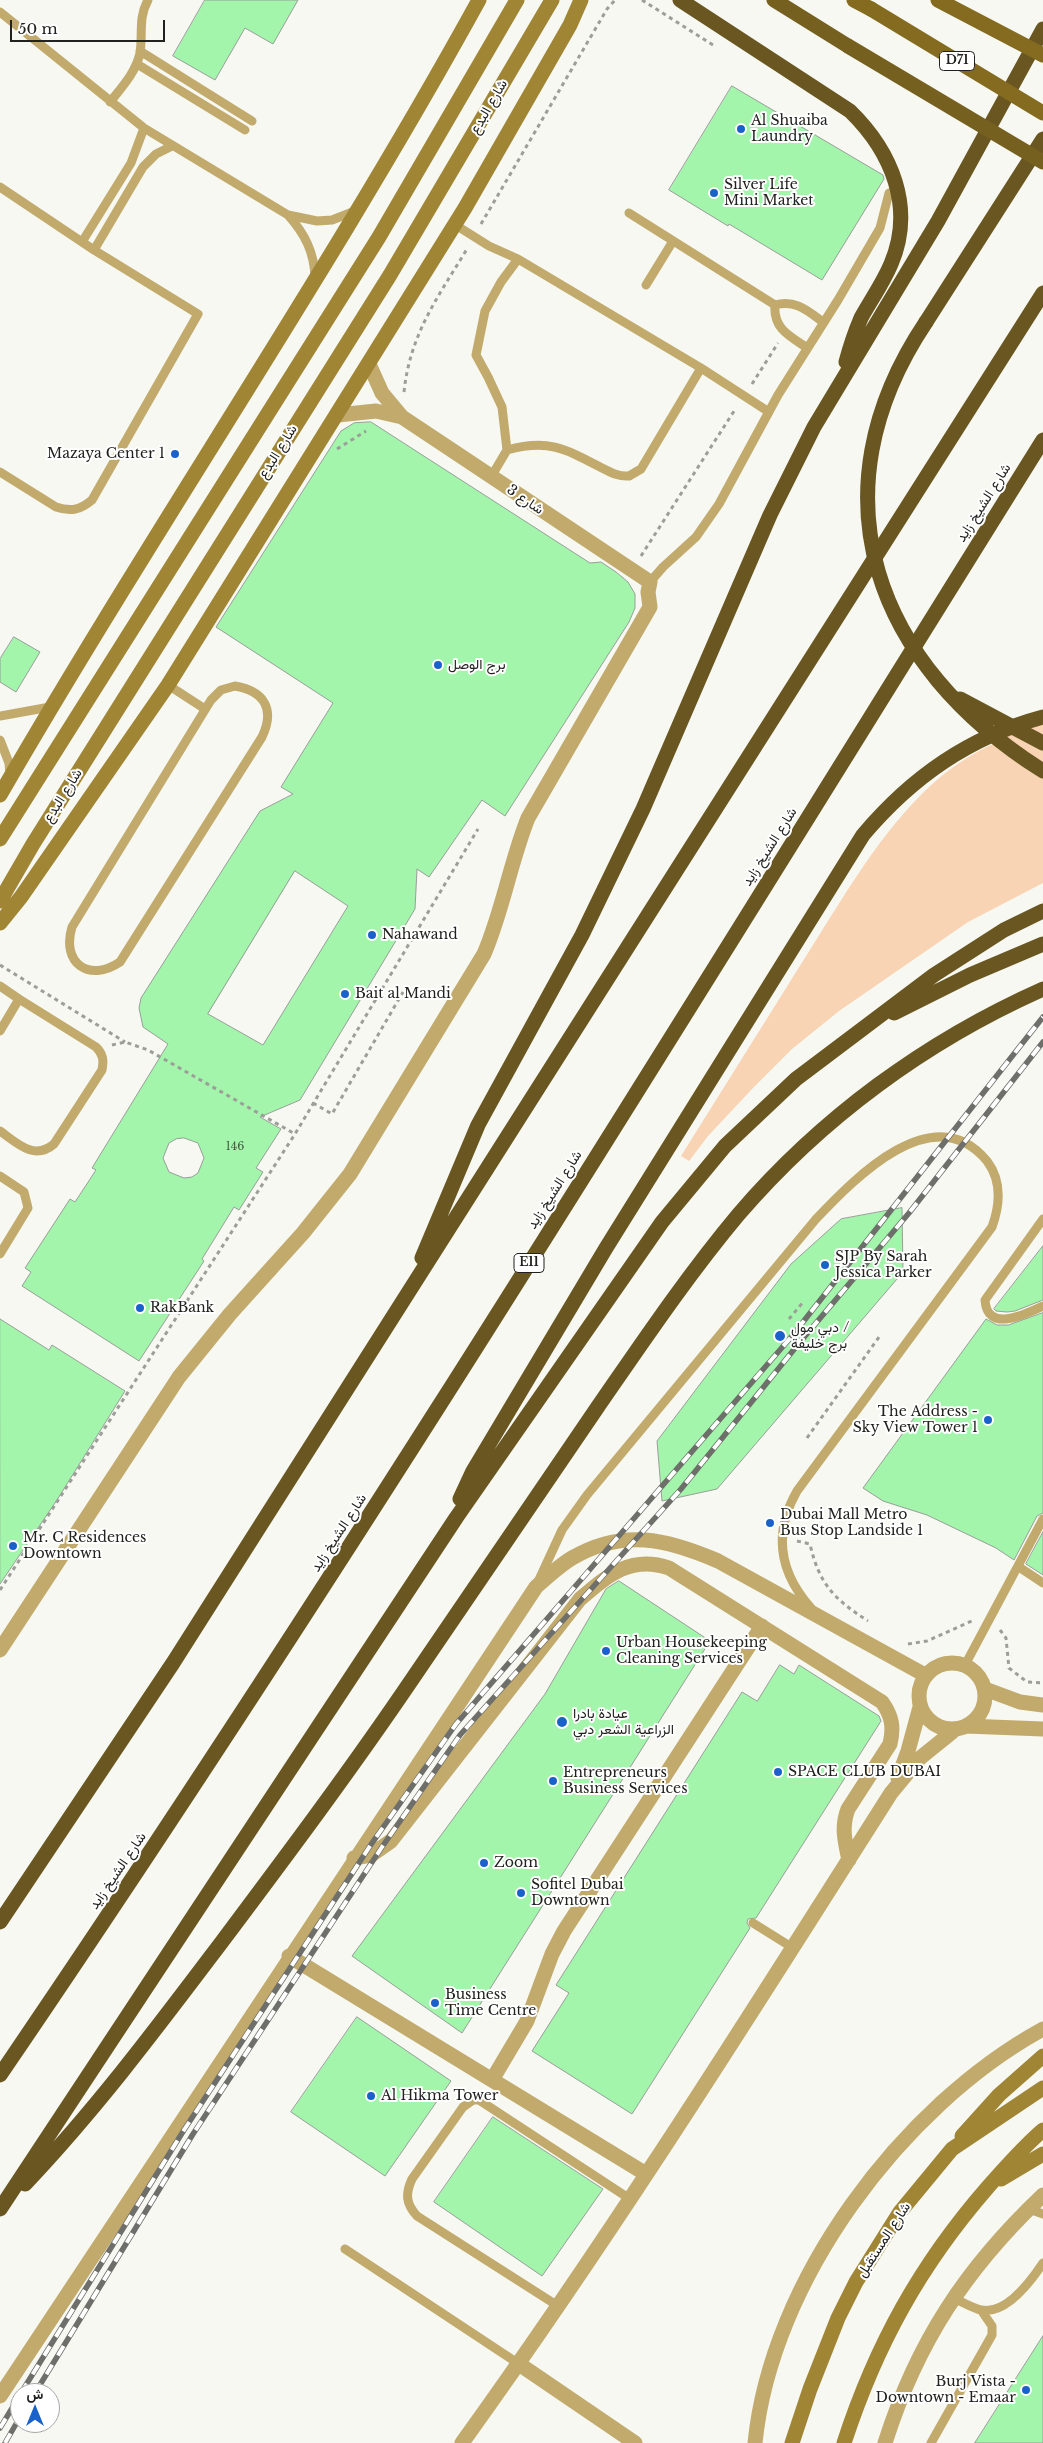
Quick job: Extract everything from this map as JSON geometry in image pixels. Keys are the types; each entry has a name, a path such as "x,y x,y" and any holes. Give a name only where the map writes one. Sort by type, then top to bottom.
{"highway":[{"path":"680,0 850,111 867,127 891,166 900,208 897,246 891,265 857,328 838,384"},
{"path":"774,0 1043,162"},
{"path":"406,1297 478,1124 613,872 672,746 770,515 838,384 938,222 1043,29"},
{"path":"1043,139 926,322 893,378 878,418 870,460 869,524 876,566 900,626 922,662 950,694 991,735 1043,771"},
{"path":"0,1922 173,1663 1043,293"},
{"name":"شارع الشيخ زايد","path":"0,2075 265,1679 467,1363 1043,440"},
{"path":"950,694 1043,743"},
{"path":"456,1518 460,1500 473,1471 606,1248 863,835 879,816 914,782 953,754 997,732 1043,717"},
{"path":"0,2210 456,1518 662,1222 693,1183 725,1146 782,1092 835,1049 968,952 1004,930 1043,911"},
{"path":"868,1026 970,975 1043,944"},
{"path":"0,2210 113,2084 303,1834 414,1678 642,1342 738,1216 809,1142 888,1077 975,1022 1043,989"}],"main road":[{"path":"0,795 50,707 359,209 428,93 479,0"},
{"name":"شارع البدع","path":"0,839 379,237 516,0"},
{"name":"شارع البدع","path":"0,902 48,819 390,275 552,0"},
{"path":"0,923 21,897 168,685 338,415 454,224 570,25 581,0"},
{"name":"D71","path":"854,0 1043,113"},
{"path":"938,0 1043,55"},
{"path":"952,2149 999,2095 1043,2056"},
{"name":"شارع المستقبل","path":"792,2443 823,2356 856,2282 900,2212 952,2149 1043,2088"},
{"path":"844,2443 870,2370 903,2304 944,2242 1020,2150 1043,2130"},
{"path":"991,2184 1043,2154"}],"street":[{"name":"شارع 3","path":"369,364 382,393 402,417 650,582"},
{"name":"شارع 3","path":"338,415 370,411 402,417"},
{"path":"0,1650 4,1634 179,1377 230,1314 328,1204 371,1142 484,954 495,930 516,848 528,818 649,610 650,582"},
{"path":"0,2396 289,1956 536,1587 571,1559 598,1546 627,1539 656,1540 685,1547 718,1561 925,1675"},
{"path":"354,1858 371,1855 391,1841 569,1610 598,1584 628,1566 642,1562 656,1563 669,1568 874,1696 889,1712 892,1722 890,1744 844,1818 843,1829 849,1860"},
{"path":"492,2080 527,2021 552,1954 564,1931 762,1626"},
{"path":"462,2443 519,2364 630,2199 891,1793 920,1758 978,1717 985,1704 985,1689 978,1675 965,1665 954,1662 943,1663 925,1675 920,1685 920,1707 908,1751 891,1793"},
{"path":"985,1689 1020,1702 1043,1705"},
{"path":"920,1707 926,1717 934,1724 944,1728 1043,1729"},
{"path":"289,1956 646,2174"},
{"path":"753,2439 769,2372 797,2301 833,2234 854,2202 902,2142 956,2089 993,2060 1043,2029"},
{"path":"884,2443 910,2372 928,2337 953,2298 995,2243 1038,2210 1043,2195"},
{"path":"519,2364 635,2443"}],"lane":[{"path":"110,102 137,64 140,51 140,20 148,0"},
{"path":"0,12 144,128 288,215 302,219 332,220 359,209"},
{"path":"140,51 252,121"},
{"path":"137,64 245,130"},
{"path":"82,242 131,163 144,128"},
{"path":"94,250 143,167 156,154 172,146"},
{"path":"0,187 94,250 198,314 92,500 84,506 66,510 56,507 0,472"},
{"path":"650,582 663,566 696,537 719,504 806,347 880,228 889,193"},
{"path":"629,213 775,305"},
{"path":"288,215 298,226 308,245 314,265 315,280"},
{"path":"454,224 518,259 701,368 769,412"},
{"path":"646,285 673,241"},
{"path":"491,477 508,450 502,407 476,355 485,311 501,282 518,259"},
{"path":"775,305 781,303 796,304 823,322"},
{"path":"775,305 777,323 784,332 806,347"},
{"path":"508,450 527,445 554,445 615,474 629,476 640,469 701,368"},
{"path":"168,685 205,709"},
{"path":"235,686 249,688 261,697 268,710 268,724 120,962 108,970 94,971 80,966 71,955 68,941 72,928 205,709 221,690 235,686"},
{"path":"0,716 50,707"},
{"path":"0,740 9,763 10,777"},
{"path":"0,986 101,1052 104,1061 102,1070 54,1144 48,1149 42,1152 28,1150 0,1131"},
{"path":"0,1031 19,998"},
{"path":"536,1587 562,1530 587,1495 816,1219 856,1181 914,1140 930,1136 947,1137 963,1142 977,1151 988,1163 996,1178 999,1194 998,1211 992,1226 797,1491 784,1517 782,1545 786,1564 793,1583 820,1617"},
{"path":"0,1176 24,1192 28,1208 0,1254"},
{"path":"1043,1219 984,1300 985,1309 990,1316 999,1320 1008,1319 1043,1306"},
{"path":"965,1665 1043,1519"},
{"path":"1018,1567 1043,1583"},
{"path":"753,1923 793,1948"},
{"path":"558,2306 417,2216 410,2208 407,2199 408,2188 412,2179 463,2107 473,2100 479,2100 630,2199"},
{"path":"345,2249 519,2364"},
{"path":"953,2298 981,2310 994,2310 1008,2303 1043,2263"},
{"path":"931,2443 992,2335 992,2326 981,2310"}],"path":[{"path":"332,457 337,449 366,430 402,417 405,380 417,334 607,9 615,0"},
{"path":"642,0 716,47"},
{"path":"631,571 784,332"},
{"path":"0,1590 295,1134 478,829"},
{"path":"0,965 125,1042 148,1050 295,1134"},
{"path":"314,1103 332,1114 403,992"},
{"path":"101,1052 112,1045 125,1042"},
{"path":"789,1319 804,1301"},
{"path":"807,1438 879,1337"},
{"path":"782,1545 796,1541 810,1544 813,1560 835,1598 874,1625"},
{"path":"900,1640 908,1645 916,1644 976,1619 1001,1631 1006,1638 1008,1668 1027,1682 1043,1683"}],"shaded area":[{"path":"1043,720 1043,883 968,922 839,1011 792,1049 753,1088 708,1136 689,1161 681,1156 842,899 888,832 924,792 955,766 992,744"}],"building":[{"path":"205,0 298,0 273,44 245,28 215,80 173,56"},
{"path":"732,86 883,175 884,179 822,280 669,190"},
{"path":"371,422 590,563 601,562 628,582 635,594 635,608 629,622 505,816 482,800 429,877 417,869 415,909 300,1100 260,1117 281,1129 256,1168 263,1172 239,1210 234,1207 202,1259 204,1261 139,1361 22,1286 31,1272 25,1268 70,1199 75,1202 96,1170 92,1168 168,1044 143,1027 139,1008 141,998 260,811 293,794 281,787 333,703 216,627 341,431 354,423","holes":["295,871 348,906 263,1045 208,1014","184,1138 198,1143 204,1158 198,1173 192,1177 184,1178 169,1172 163,1158 169,1143 176,1139"]},
{"path":"14,637 40,652 16,692 0,682 0,659"},
{"name":"دبي مول / برج خليفة","path":"902,1208 903,1272 717,1489 662,1501 657,1441 791,1264 841,1219"},
{"path":"1043,1246 1043,1300 1015,1311 996,1311 994,1309"},
{"path":"1043,1313 1043,1513 1037,1516 1014,1560 996,1548 927,1515 883,1501 863,1488 986,1319 997,1325 1008,1325"},
{"path":"0,1319 49,1350 52,1345 125,1391 57,1500 0,1584"},
{"path":"1043,1532 1043,1575 1026,1564"},
{"path":"619,1581 710,1641 462,2033 352,1956 545,1694 606,1589"},
{"path":"780,1665 794,1674 799,1665 879,1716 881,1721 756,1918 748,1919 747,1923 750,1928 632,2114 532,2051 569,1993 556,1985 742,1692 757,1701"},
{"name":"Al Hikma Tower","path":"357,2017 451,2081 385,2176 291,2112"},
{"path":"493,2117 603,2189 542,2276 434,2202"},
{"name":"Burj Vista - Downtown - Emaar","path":"1043,2336 1043,2443 975,2443"}],"railway":[{"path":"27,2383 184,2130 372,1843 456,1724 792,1336 1043,1017"},
{"path":"41,2383 193,2134 382,1847 460,1735 681,1489 800,1342 909,1213 1043,1042"},
{"path":"0,2428 10,2412"},
{"path":"5,2443 11,2433"}],"place":[{"name":"Al Shuaiba Laundry","path":"741,129"},
{"name":"Silver Life Mini Market","path":"714,193"},
{"name":"Mazaya Center 1","path":"175,454"},
{"name":"برج الوصل","path":"438,665"},
{"name":"Nahawand","path":"372,935"},
{"name":"Bait al Mandi","path":"345,994"},
{"name":"SJP By Sarah Jessica Parker","path":"825,1265"},
{"name":"RakBank","path":"140,1308"},
{"name":"دبي مول / برج خليفة","path":"780,1336"},
{"name":"The Address - Sky View Tower 1","path":"988,1420"},
{"name":"Dubai Mall Metro Bus Stop Landside 1","path":"770,1523"},
{"name":"Mr. C Residences Downtown","path":"13,1546"},
{"name":"Urban Housekeeping Cleaning Services","path":"606,1651"},
{"name":"عيادة بادرا الزراعية الشعر دبي","path":"562,1722"},
{"name":"SPACE CLUB DUBAI","path":"778,1772"},
{"name":"Entrepreneurs Business Services","path":"553,1781"},
{"name":"Zoom","path":"484,1863"},
{"name":"Sofitel Dubai Downtown","path":"521,1893"},
{"name":"Business Time Centre","path":"435,2003"},
{"name":"Al Hikma Tower","path":"371,2096"},
{"name":"Burj Vista - Downtown - Emaar","path":"1026,2390"}]}
